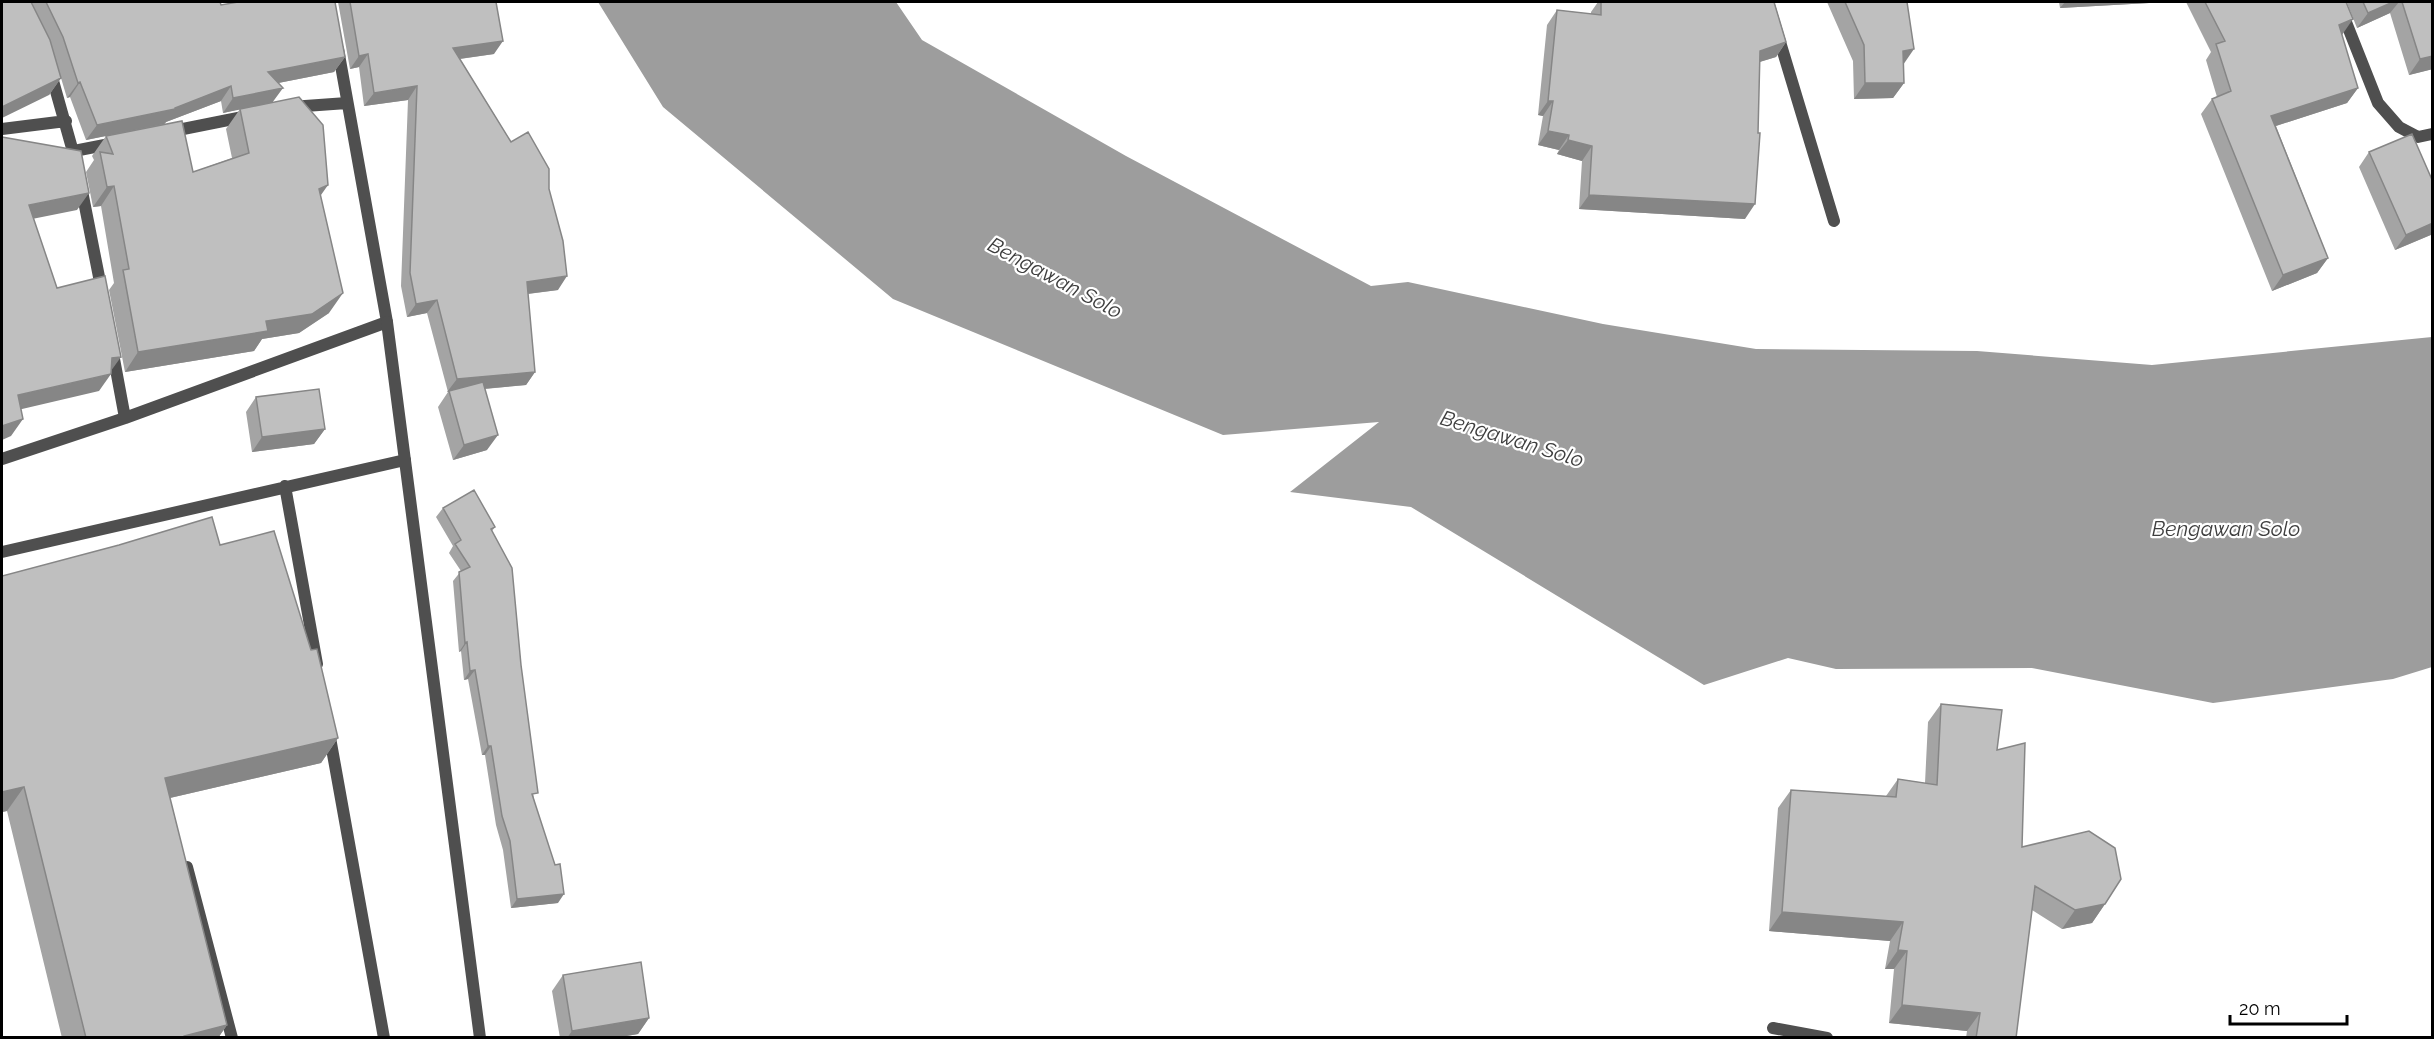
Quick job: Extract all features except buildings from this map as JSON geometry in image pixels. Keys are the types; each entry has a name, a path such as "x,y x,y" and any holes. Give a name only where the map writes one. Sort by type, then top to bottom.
{"street":[{"path":"1768,2 1834,221"},
{"path":"2338,2 2378,103 2399,128 2418,137 2433,134"},
{"path":"336,35 387,322 480,1038"},
{"path":"45,55 74,151 103,299"},
{"path":"153,135 271,111 308,105 347,103"},
{"path":"2,129 66,121"},
{"path":"74,151 131,140"},
{"path":"2,459 125,418 387,322"},
{"path":"110,334 125,418"},
{"path":"2,552 405,460"},
{"path":"285,486 319,674"},
{"path":"327,721 384,1038"},
{"path":"184,856 232,1038"},
{"path":"1773,1028 1827,1038"}],"water":[{"name":"Bengawan Solo","path":"598,2 896,2 922,40 1126,156 1371,286 1408,282 1603,324 1756,349 1977,351 2152,365 2432,337 2432,667 2393,679 2213,703 2032,668 1836,669 1788,658 1704,685 1411,507 1290,492 1379,422 1223,435 893,299 663,107"}]}
